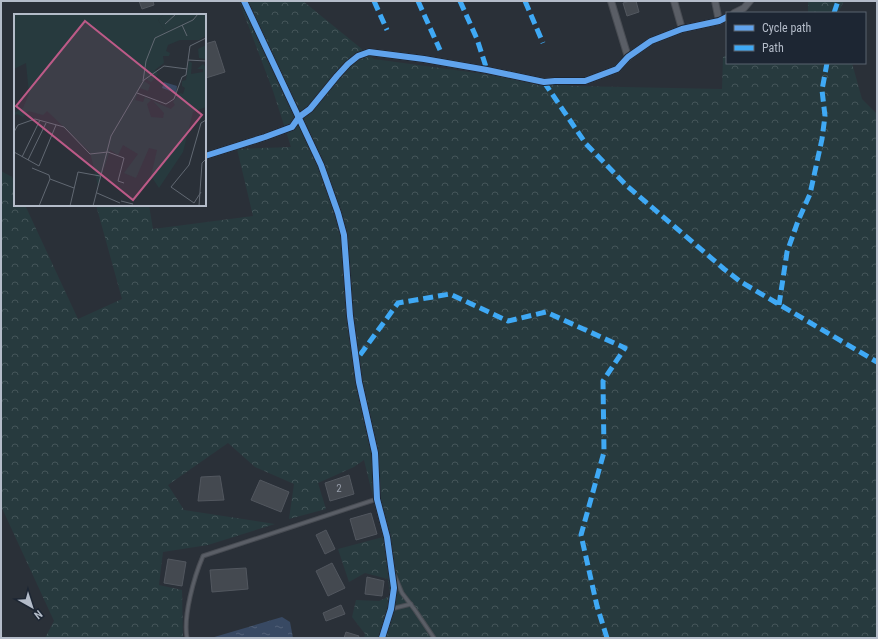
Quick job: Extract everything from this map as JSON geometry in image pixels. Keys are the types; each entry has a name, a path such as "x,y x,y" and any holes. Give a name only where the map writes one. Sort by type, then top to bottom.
{"street":[{"path":"244,1 321,165 336,206 344,235 351,323 359,382 375,453 377,499 387,537 394,588 391,610 382,638"},
{"path":"611,1 628,57"},
{"path":"674,1 682,30"},
{"path":"715,1 719,21"},
{"path":"736,12 744,8 750,1"},
{"path":"206,156 292,127 299,117 310,109 348,64 358,56 368,52 431,60 544,82 585,81 617,69 628,57 652,41 682,30 719,21 726,18"}],"lane":[{"path":"187,638 187,610 197,569 203,556 377,499"},
{"path":"391,567 402,593 434,638"},
{"path":"391,610 411,604"}],"green space":[{"path":"239,1 303,1 374,59 573,86 722,89 723,57 726,56 726,64 852,64 862,99 877,114 877,638 364,638 365,634 352,617 356,600 379,601 390,596 388,579 365,573 349,582 338,549 383,537 364,460 354,467 318,483 326,509 289,519 294,484 255,467 228,443 168,485 184,510 275,524 208,545 163,552 159,585 182,590 183,638 45,638 54,621 1,506 1,171 12,177 14,181 14,206 25,206 78,319 122,299 96,206 149,206 153,229 253,216 237,149 291,147 273,91"},
{"path":"808,1 844,1 838,12 808,12"}],"water":[{"path":"282,617 290,622 293,638 211,638"}],"building":[{"path":"139,1 153,1 154,5 142,9"},
{"path":"636,1 639,12 627,16 623,3"},
{"path":"215,41 225,72 206,78 206,44"},
{"path":"349,475 354,494 330,501 325,483"},
{"path":"220,476 224,500 198,501 201,477"},
{"path":"260,480 289,492 281,512 251,500"},
{"path":"371,513 377,534 356,540 350,519"},
{"path":"326,530 335,549 325,554 316,535"},
{"path":"168,559 186,562 182,586 164,583"},
{"path":"332,563 345,588 328,596 316,571"},
{"path":"246,568 248,589 212,592 210,570"},
{"path":"367,577 384,581 382,596 365,594"},
{"path":"341,605 345,614 326,621 323,613"},
{"path":"346,632 359,636 358,638 344,638"}],"marked path":[{"path":"374,1 387,30"},
{"path":"418,1 440,50"},
{"path":"460,1 477,39 487,70"},
{"path":"525,1 543,43"},
{"path":"834,12 838,1"},
{"path":"779,305 787,252 798,221 810,194 822,139 825,116 822,90 827,64"},
{"path":"544,82 586,144 627,186 724,269 741,282 877,362"},
{"path":"360,355 398,303 450,294 508,321 546,312 625,348 603,381 604,452 581,535 597,606 607,638"}],"cycle path":[{"path":"244,1 321,165 344,235 350,316 359,382 375,453 377,499 387,537 394,588 391,609 382,638"},
{"path":"206,156 292,127 299,117 310,109 348,64 358,56 369,52 424,59 544,82 585,81 617,69 628,57 651,41 682,29 719,21 726,18"}]}
